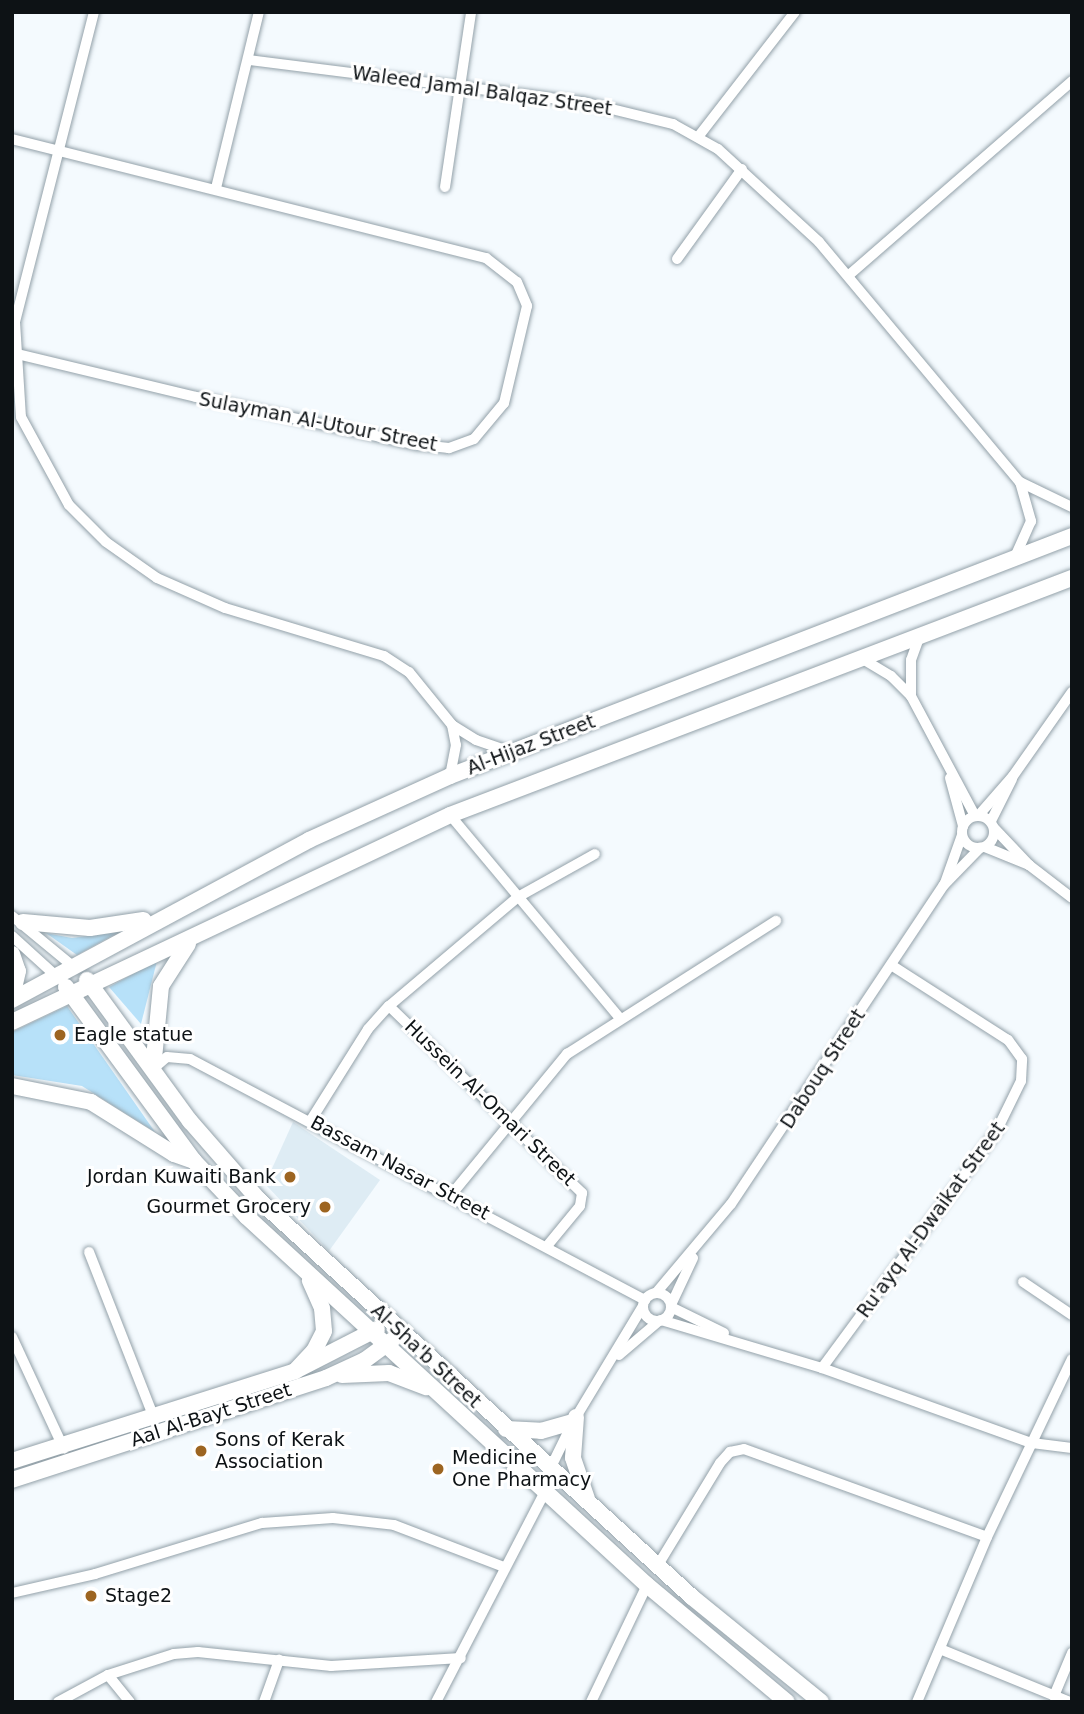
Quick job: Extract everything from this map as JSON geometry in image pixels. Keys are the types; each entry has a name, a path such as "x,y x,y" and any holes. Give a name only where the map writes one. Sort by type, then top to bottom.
{"main road":[{"name":"Al-Hijaz Street","path":"12,998 57,978 175,910 309,840 450,775 1072,536"},
{"name":"Al-Hijaz Street","path":"12,1022 450,815 1072,578"},
{"path":"18,919 63,927 124,926 175,910"},
{"path":"153,1069 161,986 169,967 195,937"},
{"path":"12,954 18,971 12,998"},
{"name":"Al-Sha'b Street","path":"75,968 92,985 231,1171 388,1321 589,1504 821,1702"},
{"name":"Al-Sha'b Street","path":"57,978 194,1161 307,1275 446,1397 647,1585 787,1702"},
{"path":"12,1086 91,1102 174,1154 194,1161"},
{"path":"295,1371 314,1351 324,1331 322,1308 307,1275"},
{"name":"Aal Al-Bayt Street","path":"12,1461 61,1443 295,1371 372,1333 388,1321"},
{"name":"Aal Al-Bayt Street","path":"12,1480 326,1377 385,1346 401,1333"},
{"path":"326,1377 388,1373 446,1397"},
{"path":"506,1429 541,1431 575,1419 572,1458 589,1504"}],"street":[{"path":"94,12 16,298 13,353 21,417 69,505 131,561 193,597 384,656 425,688 452,725 476,740 512,752"},
{"path":"216,188 259,12"},
{"path":"445,187 471,12"},
{"path":"698,137 795,12"},
{"name":"Waleed Jamal Balqaz Street","path":"249,60 609,107 673,124 698,137 742,169 849,275 1020,482 1030,512 1030,527 1014,558"},
{"path":"849,275 1072,81"},
{"name":"Sulayman Al-Utour Street","path":"12,139 56,147 477,255 510,275 524,292 527,306 504,403 491,423 462,445 418,446 13,353"},
{"path":"677,259 742,169"},
{"path":"12,426 21,417"},
{"name":"Waleed Jamal Balqaz Street","path":"1020,482 1072,507"},
{"path":"911,696 911,660 920,635"},
{"path":"861,658 891,676 911,696 949,775 976,816 992,825 1029,865 1072,898"},
{"path":"963,831 1013,776 1072,692"},
{"path":"450,775 456,745 452,725"},
{"path":"949,775 968,845 1029,865"},
{"path":"983,848 992,841 992,825 1013,776"},
{"path":"450,815 620,1017"},
{"name":"Dabouq Street","path":"944,885 963,831"},
{"name":"Dabouq Street","path":"656,1293 697,1250 788,1123 944,885 983,848"},
{"path":"390,1006 518,897 595,854"},
{"path":"18,919 75,968"},
{"path":"451,1195 550,1069 620,1017 776,922"},
{"path":"12,936 57,978"},
{"name":"Ru'ayq Al-Dwaikat Street","path":"822,1368 996,1132 1021,1081 1021,1059 1008,1040 891,965"},
{"name":"Hussein Al-Omari Street","path":"311,1120 357,1045 390,1006 508,1124 582,1193 580,1206 547,1246"},
{"name":"Bassam Nasar Street","path":"153,1069 167,1056 183,1057 311,1120 547,1246 644,1303"},
{"name":"Dabouq Street","path":"671,1306 697,1250"},
{"path":"89,1252 153,1415"},
{"path":"1023,1282 1072,1315"},
{"path":"551,1469 575,1419 612,1361 644,1303 656,1293 667,1297 671,1306 736,1339"},
{"path":"644,1303 647,1317 736,1339 1032,1443 1072,1448"},
{"path":"612,1361 660,1321 671,1306"},
{"path":"12,1337 69,1462"},
{"path":"917,1702 987,1537 1072,1359"},
{"path":"658,1565 720,1463 730,1452 744,1449 987,1537"},
{"path":"436,1702 545,1492"},
{"path":"12,1593 95,1574 262,1523 333,1518 394,1525 505,1567"},
{"path":"591,1702 647,1585"},
{"path":"940,1649 1070,1702"},
{"path":"1054,1696 1072,1653"},
{"path":"58,1702 108,1675 174,1654 384,1665 461,1658"},
{"path":"264,1702 279,1660"},
{"path":"108,1675 130,1702"}],"shaded area":[{"path":"119,932 77,955 46,933 72,938"},
{"path":"157,961 141,1024 109,987"},
{"path":"67,1006 155,1132 82,1086 12,1075 12,1032"},
{"path":"293,1122 380,1180 329,1251 265,1184"}],"place":[{"name":"Eagle statue","path":"60,1035"},
{"name":"Jordan Kuwaiti Bank","path":"290,1177"},
{"name":"Gourmet Grocery","path":"325,1207"},
{"name":"Sons of Kerak Association","path":"201,1451"},
{"name":"Medicine One Pharmacy","path":"438,1469"},
{"name":"Stage2","path":"91,1596"}]}
